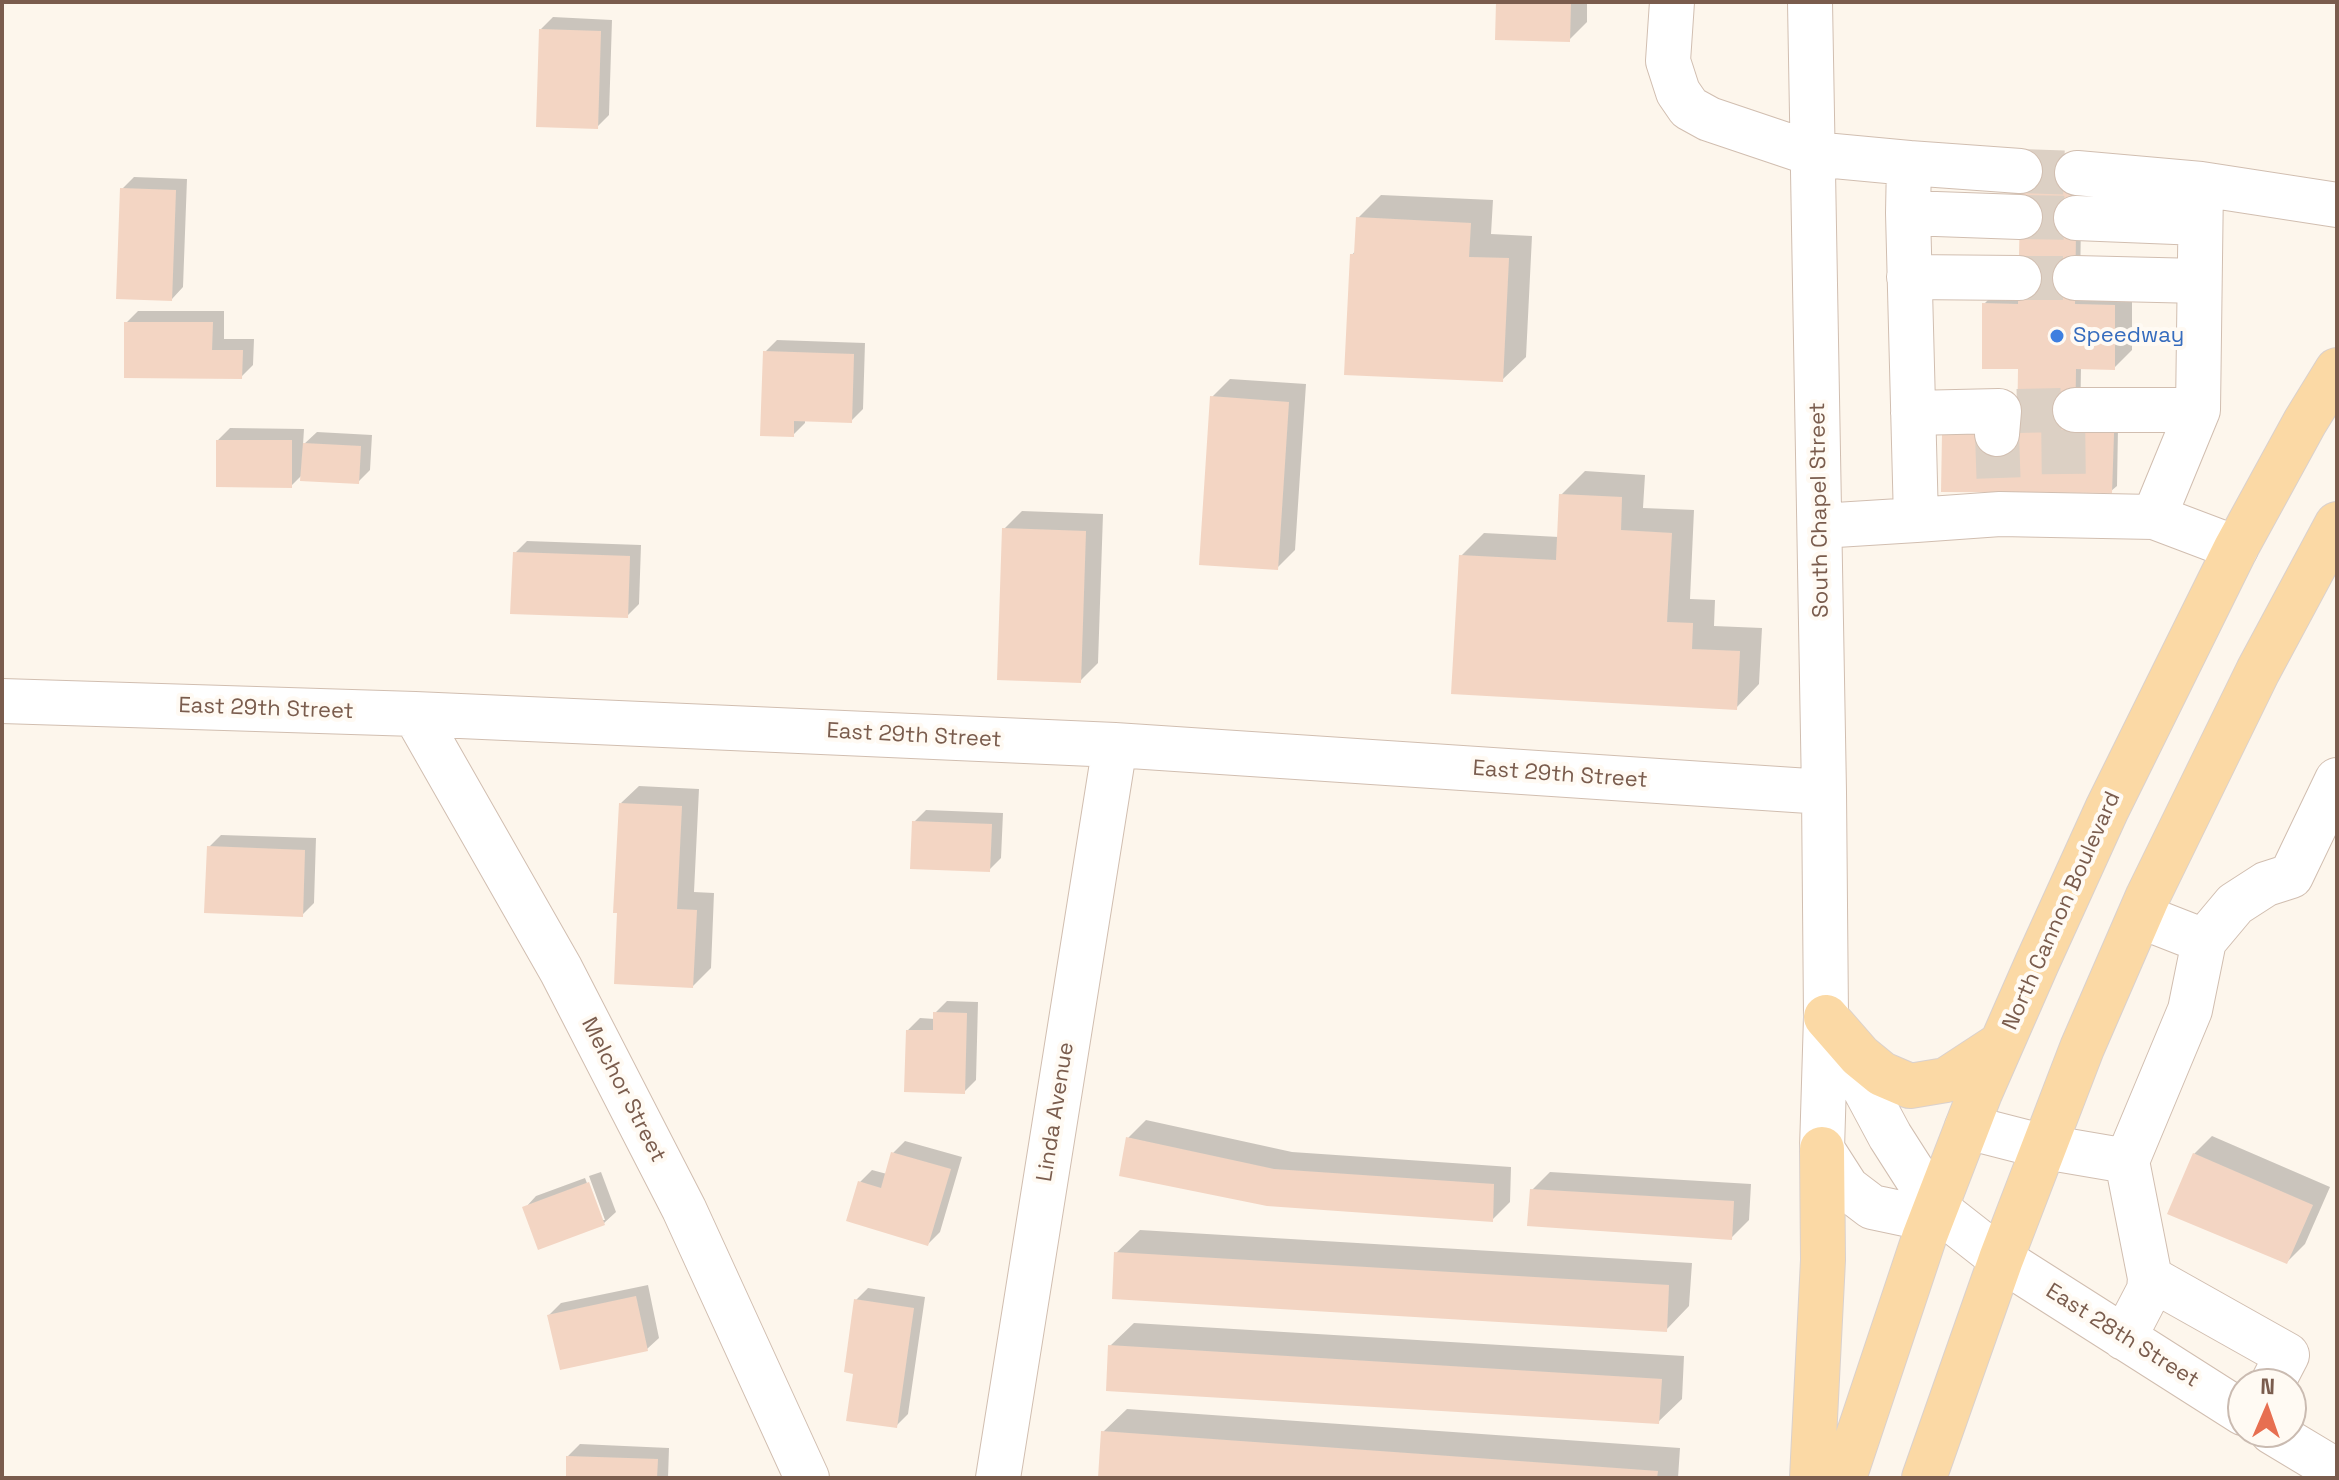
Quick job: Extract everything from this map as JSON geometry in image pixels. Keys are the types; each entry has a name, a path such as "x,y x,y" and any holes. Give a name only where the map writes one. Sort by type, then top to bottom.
{"main road":[{"name":"North Cannon Boulevard","path":"1844,1478 1936,1208 2001,1044 2107,809 2236,548 2337,370"},
{"path":"1924,1478 2001,1259 2082,1048 2140,916 2258,671 2336,530"},
{"path":"1826,1017 1860,1056 1882,1074 1910,1086 1946,1080 2001,1044"},
{"path":"1812,1478 1821,1299 1822,1149"}],"street":[{"path":"1672,2 1668,61 1678,92 1689,108 1709,119 1813,154 2020,171"},
{"name":"South Chapel Street","path":"1810,2 1824,792 1826,1017 1822,1149"},
{"path":"1909,163 1916,520"},
{"path":"2077,173 2200,203"},
{"path":"2154,517 2198,410 2200,203"},
{"path":"2076,218 2200,203 2337,205"},
{"path":"1908,213 2020,217"},
{"path":"1909,277 2019,278"},
{"path":"2075,278 2199,281"},
{"path":"2075,410 2198,410"},
{"path":"1913,413 2004,419"},
{"path":"1820,526 1916,520 2000,503 2063,504 2154,517 2236,548"},
{"name":"East 29th Street","path":"2,701 415,714 1115,745 1824,792"},
{"name":"Melchor Street","path":"415,714 561,970 670,1181 807,1478"},
{"name":"Linda Avenue","path":"998,1478 1115,745"},
{"path":"2124,1338 2149,1290 2150,1278 2127,1161 2190,1010 2204,941 2235,904 2266,884 2291,876 2337,780"},
{"path":"2140,916 2204,941"},
{"name":"South Chapel Street","path":"1826,1017 1890,1136 1936,1208 2001,1259"},
{"path":"1967,1127 2045,1147 2127,1161"},
{"path":"1822,1149 1847,1188 1872,1207 1905,1214 1936,1208"},
{"name":"East 28th Street","path":"2001,1259 2227,1403"},
{"path":"2150,1278 2287,1355 2280,1368"},
{"path":"2299,1448 2337,1471"}],"building":[{"path":"1496,2 1571,2 1570,42 1495,40"},
{"path":"539,29 601,31 598,129 536,127"},
{"path":"2021,158 2077,159 2075,304 2115,305 2115,370 2076,369 2075,433 2114,433 2112,493 1941,492 1942,434 2017,434 2018,369 1982,369 1982,303 2018,304"},
{"path":"120,188 176,190 172,301 116,299"},
{"path":"1356,217 1471,223 1469,257 1509,258 1503,382 1344,375 1350,254 1354,254"},
{"path":"124,322 213,322 212,350 243,350 242,379 124,378"},
{"path":"763,351 854,354 852,423 794,421 794,437 760,436"},
{"path":"1210,396 1289,402 1278,570 1199,565"},
{"path":"216,440 292,440 292,488 216,487"},
{"path":"303,443 361,446 359,484 300,481"},
{"path":"1559,494 1622,497 1621,530 1672,533 1667,622 1693,623 1692,649 1740,651 1737,710 1451,694 1459,555 1556,560"},
{"path":"1002,528 1086,531 1081,683 997,680"},
{"path":"513,552 630,556 628,618 510,614"},
{"path":"619,803 682,806 677,909 697,910 693,988 614,984 617,913 613,913"},
{"path":"912,821 992,824 990,872 910,869"},
{"path":"207,846 305,850 303,917 204,913"},
{"path":"933,1012 967,1013 965,1094 904,1092 906,1030 933,1030"},
{"path":"1126,1137 1274,1169 1494,1184 1493,1222 1267,1206 1119,1176"},
{"path":"891,1152 951,1169 928,1246 846,1221 858,1181 881,1188"},
{"path":"2193,1153 2313,1205 2287,1264 2167,1214"},
{"path":"589,1182 605,1225 538,1250 522,1207"},
{"path":"1530,1189 1734,1201 1732,1240 1527,1226"},
{"path":"1114,1252 1669,1285 1667,1332 1112,1299"},
{"path":"636,1296 648,1351 560,1370 547,1315"},
{"path":"854,1299 914,1308 897,1428 846,1421 853,1374 844,1372"},
{"path":"1108,1345 1662,1379 1659,1424 1106,1391"},
{"path":"1101,1431 1658,1471 1657,1478 1098,1478"},
{"path":"566,1456 658,1459 657,1478 566,1478"}],"tunnel":[{"path":"2020,171 2077,173"},
{"path":"2020,217 2076,218"},
{"path":"2019,278 2075,278"},
{"path":"2017,411 2063,410 2064,493"},
{"path":"1997,434 1999,492"}],"place":[{"name":"Speedway","path":"2057,336"}]}
